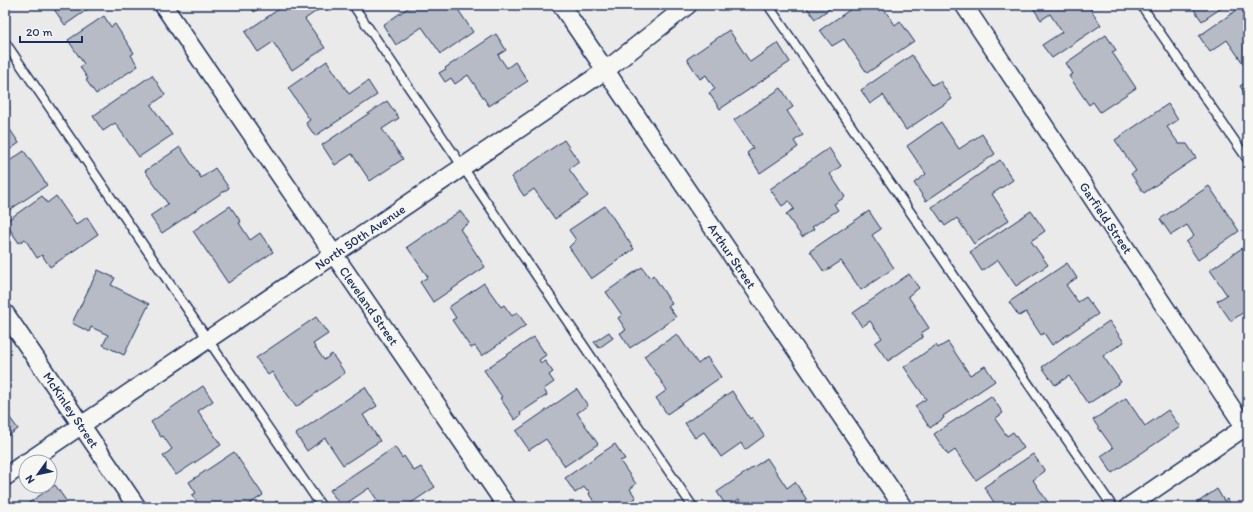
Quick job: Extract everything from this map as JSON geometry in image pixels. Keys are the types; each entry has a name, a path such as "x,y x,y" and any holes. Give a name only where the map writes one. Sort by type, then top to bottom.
{"street":[{"name":"Cleveland Street","path":"163,5 508,507"},
{"name":"Arthur Street","path":"561,5 903,507"},
{"name":"North 50th Avenue","path":"38,454 606,70 688,5"},
{"name":"Garfield Street","path":"964,5 1247,428"},
{"name":"McKinley Street","path":"5,313 137,507"},
{"path":"1128,507 1247,428"},
{"name":"North 50th Avenue","path":"5,477 18,468"}],"lane":[{"path":"353,5 693,507"},
{"path":"768,5 1113,507"},
{"path":"1141,5 1248,160"},
{"path":"5,42 322,507"}],"building":[{"path":"51,5 94,5 65,25"},
{"path":"250,5 264,5 254,12"},
{"path":"285,5 315,5 318,10 305,19 325,48 292,70 273,42 258,52 245,32"},
{"path":"412,5 455,5 473,32 441,54 422,27 396,45 383,25"},
{"path":"805,5 835,5 815,19"},
{"path":"857,5 876,5 878,7 881,5 895,25 900,21 914,41 867,73 844,39 832,46 820,30"},
{"path":"1031,5 1088,5 1101,25 1052,58 1042,45 1062,32 1050,14 1041,20"},
{"path":"1191,5 1226,5 1202,21"},
{"path":"1244,5 1248,5 1247,69 1227,40 1210,52 1199,36"},
{"path":"104,16 111,27 115,24 134,53 131,55 138,66 96,94 86,80 88,79 80,67 84,64 68,40"},
{"path":"729,30 750,62 778,43 790,62 720,109 709,93 715,89 706,75 700,79 687,59"},
{"path":"496,34 506,50 498,55 507,68 515,62 528,81 489,106 468,75 455,84 451,78 445,82 439,73"},
{"path":"1106,35 1116,50 1112,52 1136,88 1100,112 1093,102 1089,105 1069,76 1073,74 1066,63"},
{"path":"912,55 932,85 940,81 952,99 906,130 883,95 870,104 861,90"},
{"path":"327,61 349,94 368,81 377,95 315,136 306,123 310,120 288,88"},
{"path":"152,75 165,95 151,105 172,135 139,157 115,123 103,131 93,116"},
{"path":"1248,81 1248,98 1240,86"},
{"path":"781,88 793,107 787,111 803,135 794,141 798,147 760,173 747,153 753,148 734,120"},
{"path":"387,101 399,118 382,129 403,159 370,181 352,154 335,165 322,145"},
{"path":"5,102 10,109 5,112"},
{"path":"1168,104 1178,120 1167,127 1179,144 1187,144 1196,158 1144,193 1131,174 1136,171 1115,140"},
{"path":"5,122 19,143 5,153"},
{"path":"941,122 959,149 982,134 995,154 926,201 914,183 926,174 907,146"},
{"path":"564,140 579,162 569,169 588,196 555,219 534,189 524,196 511,177"},
{"path":"180,147 201,178 215,168 229,188 162,233 150,216 168,204 145,171"},
{"path":"829,148 841,166 830,174 845,197 834,204 838,210 812,227 814,229 802,237 786,214 794,209 789,201 782,206 770,189"},
{"path":"24,151 47,185 5,213 5,164"},
{"path":"1000,160 1013,180 992,194 1009,220 974,244 957,218 945,226 932,207"},
{"path":"1209,186 1239,231 1198,260 1186,242 1194,236 1187,225 1171,235 1160,219"},
{"path":"42,196 47,203 56,196 76,225 87,217 98,234 50,267 42,255 37,258 25,239 19,243 5,222"},
{"path":"230,206 241,222 239,223 250,240 260,233 273,252 228,283 193,231"},
{"path":"605,206 634,249 591,279 569,247 576,240 569,230"},
{"path":"460,211 469,223 460,229 485,267 433,302 420,282 428,277 407,247"},
{"path":"869,211 881,229 872,235 894,268 861,290 841,261 824,272 810,251"},
{"path":"1031,211 1045,231 1031,241 1048,265 1016,286 998,260 982,271 970,252"},
{"path":"1248,244 1248,309 1231,321 1217,301 1227,295 1210,270"},
{"path":"1067,263 1077,278 1066,285 1078,302 1086,297 1098,314 1052,345 1044,333 1041,335 1026,312 1019,316 1009,302"},
{"path":"642,267 650,278 653,275 672,304 668,306 676,317 630,348 620,333 626,330 618,318 622,315 606,292"},
{"path":"98,270 115,278 111,285 149,304 124,355 103,345 108,335 91,327 89,332 72,323"},
{"path":"909,274 919,288 908,296 929,328 921,333 923,337 888,361 875,343 882,338 870,321 862,327 853,313"},
{"path":"484,283 501,307 504,305 512,316 517,312 526,325 482,356 475,346 471,348 452,320 456,318 449,307"},
{"path":"316,317 328,334 313,344 324,360 332,354 345,373 296,407 272,372 268,375 256,358"},
{"path":"1109,321 1124,342 1103,356 1121,382 1088,404 1069,376 1055,385 1042,367"},
{"path":"609,332 613,338 599,348 594,342"},
{"path":"677,334 698,364 707,357 721,377 667,414 656,398 667,390 644,356"},
{"path":"534,337 546,355 539,360 541,363 545,361 553,372 549,375 554,382 544,389 547,395 520,413 521,415 515,420 484,370"},
{"path":"948,342 970,375 985,366 995,381 943,416 944,418 930,428 915,406 926,399 904,367 936,345 938,348"},
{"path":"203,386 213,401 198,411 221,445 176,475 163,456 172,449 163,436 161,437 151,422"},
{"path":"365,387 377,406 363,415 380,441 343,465 325,438 307,451 296,434"},
{"path":"577,389 588,406 577,413 598,444 565,466 546,439 529,450 516,431"},
{"path":"732,391 750,419 752,417 764,436 745,450 741,443 721,457 704,432 695,438 685,423"},
{"path":"991,396 1003,413 995,419 1007,436 1013,432 1024,448 976,480 955,450 948,455 934,434"},
{"path":"1126,398 1145,426 1168,410 1180,427 1112,473 1101,456 1113,448 1093,420"},
{"path":"5,411 18,429 5,438"},
{"path":"615,444 625,459 620,461 636,484 630,489 636,498 622,507 593,507 596,505 587,489 586,490 584,487 575,493 565,478"},
{"path":"395,447 402,458 404,456 414,471 421,467 435,487 405,507 382,507 369,488 341,507 330,490"},
{"path":"234,452 263,495 245,507 200,507 192,495 196,493 189,482"},
{"path":"1033,454 1045,471 1033,480 1051,507 997,507 984,487"},
{"path":"767,458 787,488 795,482 807,500 797,507 744,507 739,499 727,507 717,492"},
{"path":"58,489 67,502 59,507 23,507 42,494 58,494"},
{"path":"1217,489 1224,501 1227,499 1232,507 1191,507"},
{"path":"277,501 281,507 269,507"},
{"path":"441,501 445,507 432,507"},
{"path":"630,502 636,507 622,507"}]}
